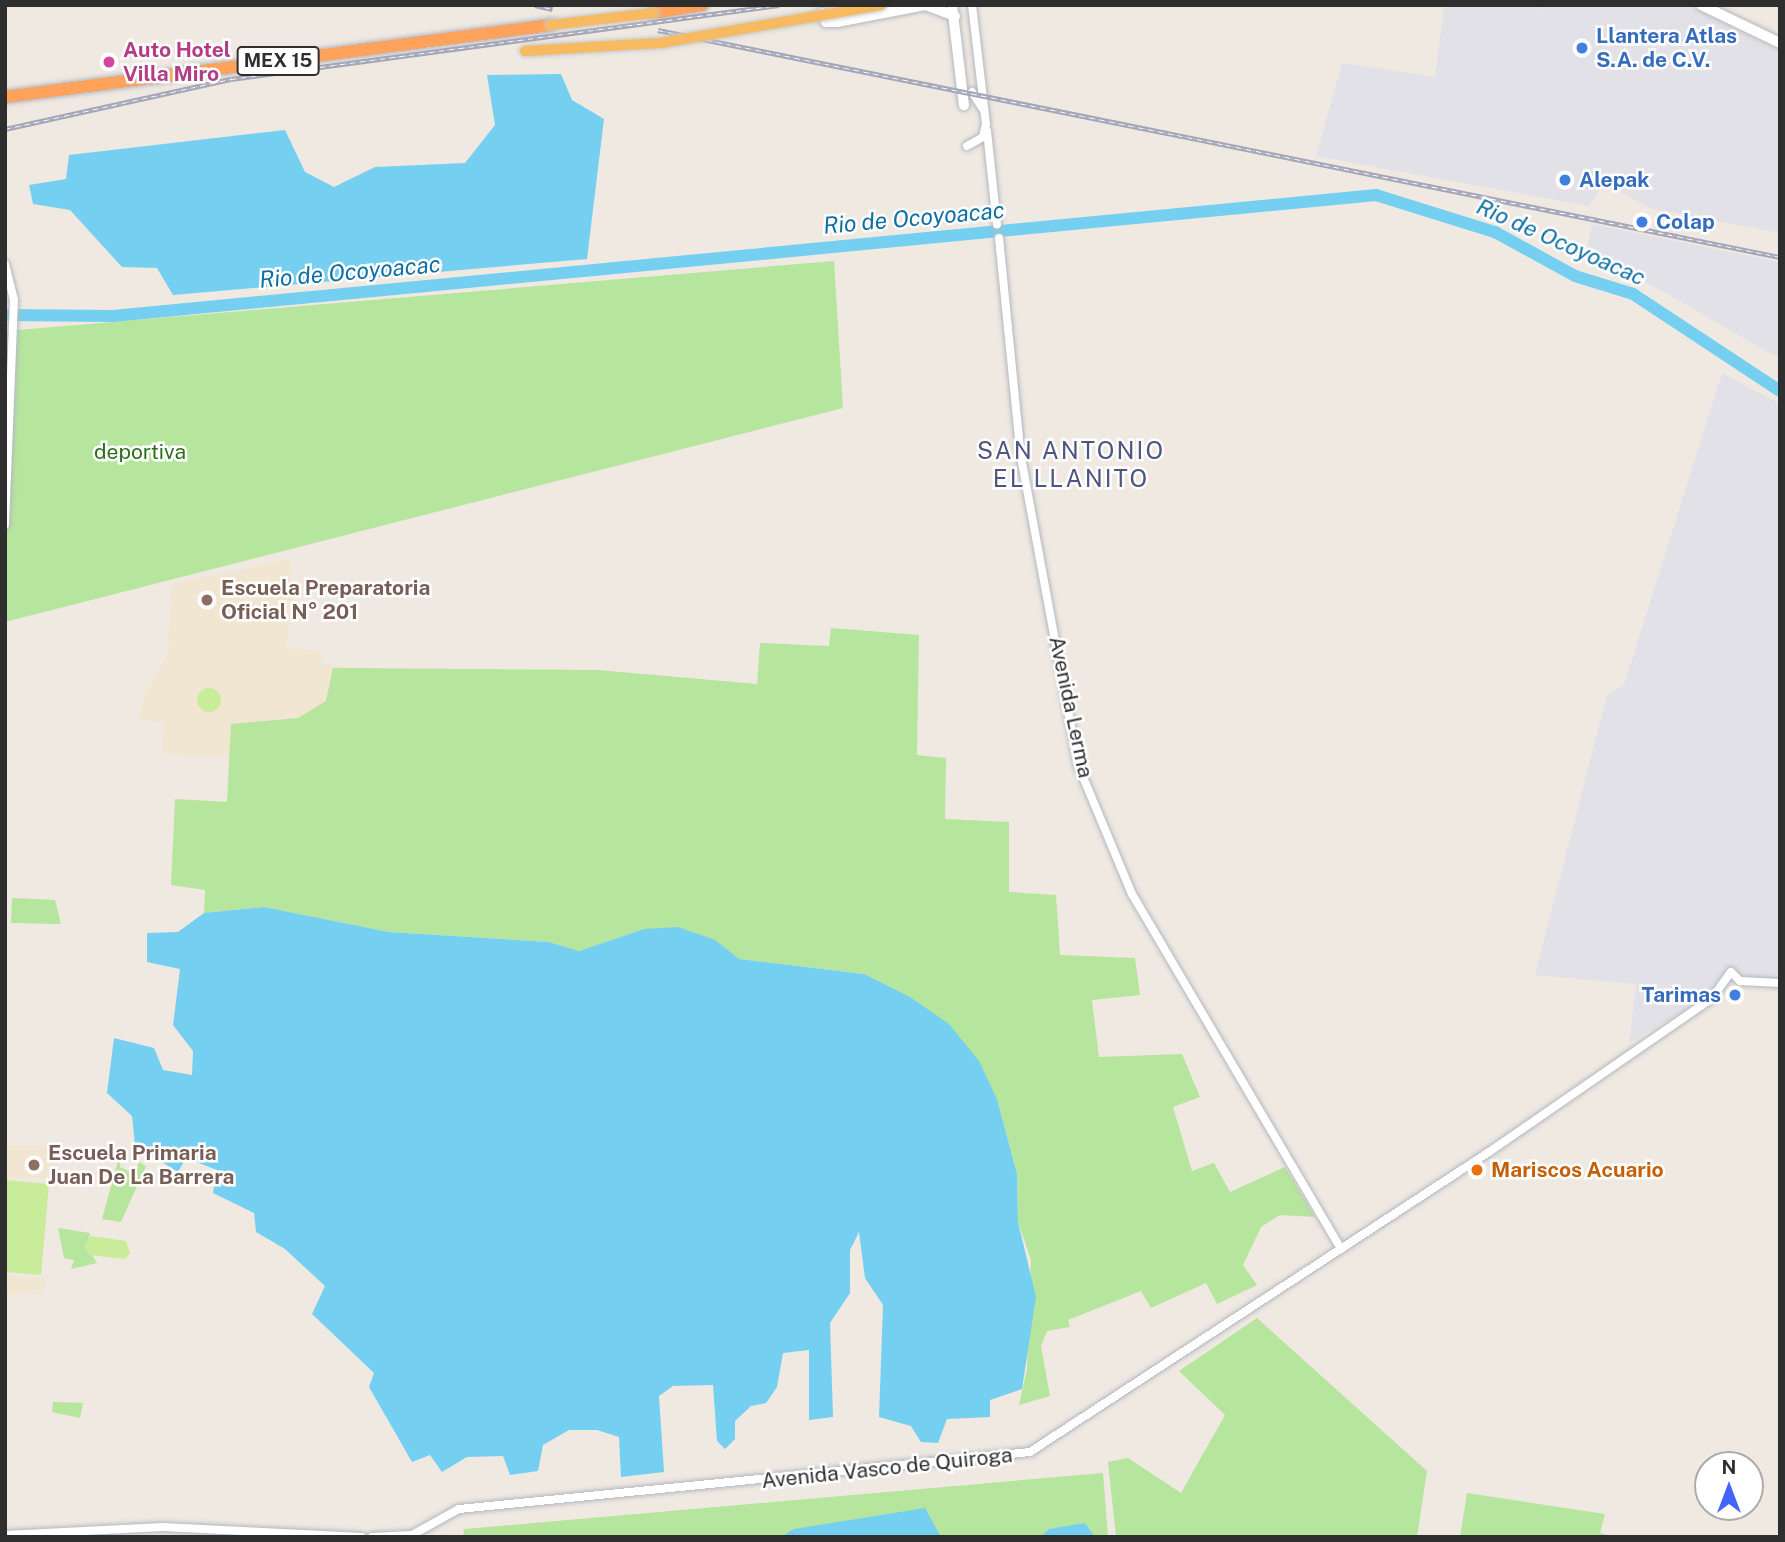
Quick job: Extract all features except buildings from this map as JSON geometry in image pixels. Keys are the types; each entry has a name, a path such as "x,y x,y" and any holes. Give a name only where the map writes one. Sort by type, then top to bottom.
{"highway":[{"name":"MEX 15","path":"5,97 702,5"},
{"path":"525,51 661,43 881,5"}],"main road":[{"path":"822,13 826,22 837,22 926,5 953,11 964,105"},
{"path":"1701,5 1780,43"}],"street":[{"path":"972,5 997,224"},
{"path":"972,92 985,111"},
{"path":"986,124 983,137 967,145 989,154"},
{"name":"Avenida Lerma","path":"999,237 1021,457 1078,765 1117,865 1345,1247"},
{"path":"5,264 14,310 5,525"},
{"path":"1117,865 1127,860"},
{"name":"Avenida Vasco de Quiroga","path":"372,1537 412,1535 459,1509 1013,1458 1089,1418 1345,1247 1712,998 1731,972 1740,981 1780,983"},
{"path":"5,1535 182,1527 362,1537"}],"shaded area":[{"path":"1539,5 1543,19 1540,5 1687,5 1780,51 1780,233 1649,208 1605,182 1589,206 1316,156 1342,63 1435,77 1444,7"},
{"path":"1592,224 1780,262 1780,359 1657,288 1585,259"},
{"path":"1722,373 1780,404 1780,979 1738,979 1629,1043 1636,984 1535,975 1607,695 1624,685"},
{"path":"290,559 293,601 285,648 320,651 321,665 348,666 346,720 415,878 175,799 227,802 229,758 163,754 164,721 140,720 143,699 168,654 172,584"},
{"path":"5,1146 54,1146 55,1178 5,1177"},
{"path":"5,1276 45,1278 44,1294 5,1293"}],"green space":[{"name":"deportiva","path":"834,261 843,408 5,622 6,331"},
{"path":"831,628 919,635 917,755 946,758 945,819 1009,822 1009,892 1056,895 1060,955 1135,958 1140,995 1092,1000 1099,1057 1182,1054 1200,1097 1173,1107 1192,1171 1214,1163 1230,1192 1285,1167 1315,1217 1280,1215 1261,1227 1243,1265 1257,1285 1217,1304 1206,1283 1151,1308 1141,1291 1068,1320 1070,1327 1047,1331 1041,1346 1050,1396 1019,1405 1027,1369 1031,1260 1018,1222 1017,1174 997,1099 864,974 739,959 644,929 579,951 549,942 389,932 264,907 204,913 205,890 171,885 175,799 227,802 231,724 298,718 326,701 333,668 598,670 757,684 760,643 829,646"},
{"path":"209,688 218,691 221,700 218,709 209,712 200,709 197,700 200,691"},
{"path":"12,898 55,900 61,924 11,923"},
{"path":"120,1154 120,1167 134,1174 139,1162 146,1166 121,1222 102,1219"},
{"path":"5,1180 49,1184 41,1275 5,1272"},
{"path":"58,1228 90,1233 86,1246 97,1263 71,1269 74,1260 64,1258"},
{"path":"90,1236 126,1241 130,1253 125,1259 89,1255 84,1246"},
{"path":"1257,1318 1427,1471 1417,1537 1116,1537 1108,1462 1128,1458 1181,1493 1225,1415 1179,1371"},
{"path":"53,1402 83,1403 80,1418 52,1412"},
{"path":"1103,1473 1108,1537 463,1537 464,1529"},
{"path":"1467,1493 1605,1514 1600,1533 1614,1537 1460,1537"}],"water":[{"path":"561,74 572,100 604,119 587,259 173,295 157,268 122,267 70,210 33,204 29,185 66,179 69,155 285,130 305,172 334,187 375,167 465,163 495,125 487,75"},
{"path":"264,907 389,932 549,942 579,951 644,929 678,927 715,940 739,959 864,974 910,997 949,1024 979,1061 997,1099 1017,1174 1018,1222 1036,1297 1022,1389 990,1400 990,1417 947,1419 938,1443 921,1442 911,1426 879,1417 883,1305 865,1278 859,1232 850,1250 850,1293 830,1323 833,1417 809,1420 809,1350 783,1353 777,1387 766,1403 751,1406 735,1421 735,1439 725,1449 717,1441 713,1385 673,1386 659,1396 664,1472 621,1477 619,1437 597,1430 569,1430 543,1445 538,1471 510,1475 503,1456 467,1457 442,1472 430,1455 412,1462 369,1387 374,1373 312,1314 325,1286 285,1249 256,1232 254,1213 213,1193 217,1170 186,1158 178,1172 135,1145 132,1116 107,1093 114,1038 154,1048 163,1070 192,1075 193,1051 173,1025 180,969 147,962 147,933 178,932 204,913"},
{"path":"925,1508 941,1537 781,1537 794,1529"},
{"path":"1085,1523 1095,1537 1041,1537 1049,1529"}],"waterway":[{"name":"Rio de Ocoyoacac","path":"5,315 113,316 1376,195 1495,232 1575,276 1633,294 1780,391"}],"railway":[{"path":"535,5 553,9"},
{"path":"5,129 231,79 779,5"},
{"path":"658,30 1780,257"}],"place":[{"name":"Llantera Atlas S.A. de C.V.","path":"1582,48"},
{"name":"Auto Hotel Villa Miro","path":"109,62"},
{"name":"Alepak","path":"1565,180"},
{"name":"Colap","path":"1642,222"},
{"name":"Escuela Preparatoria Oficial N° 201","path":"207,600"},
{"name":"Tarimas","path":"1735,995"},
{"name":"Escuela Primaria Juan De La Barrera","path":"34,1165"},
{"name":"Mariscos Acuario","path":"1477,1170"}],"district":[{"name":"SAN ANTONIO EL LLANITO","path":"1071,465"}]}
